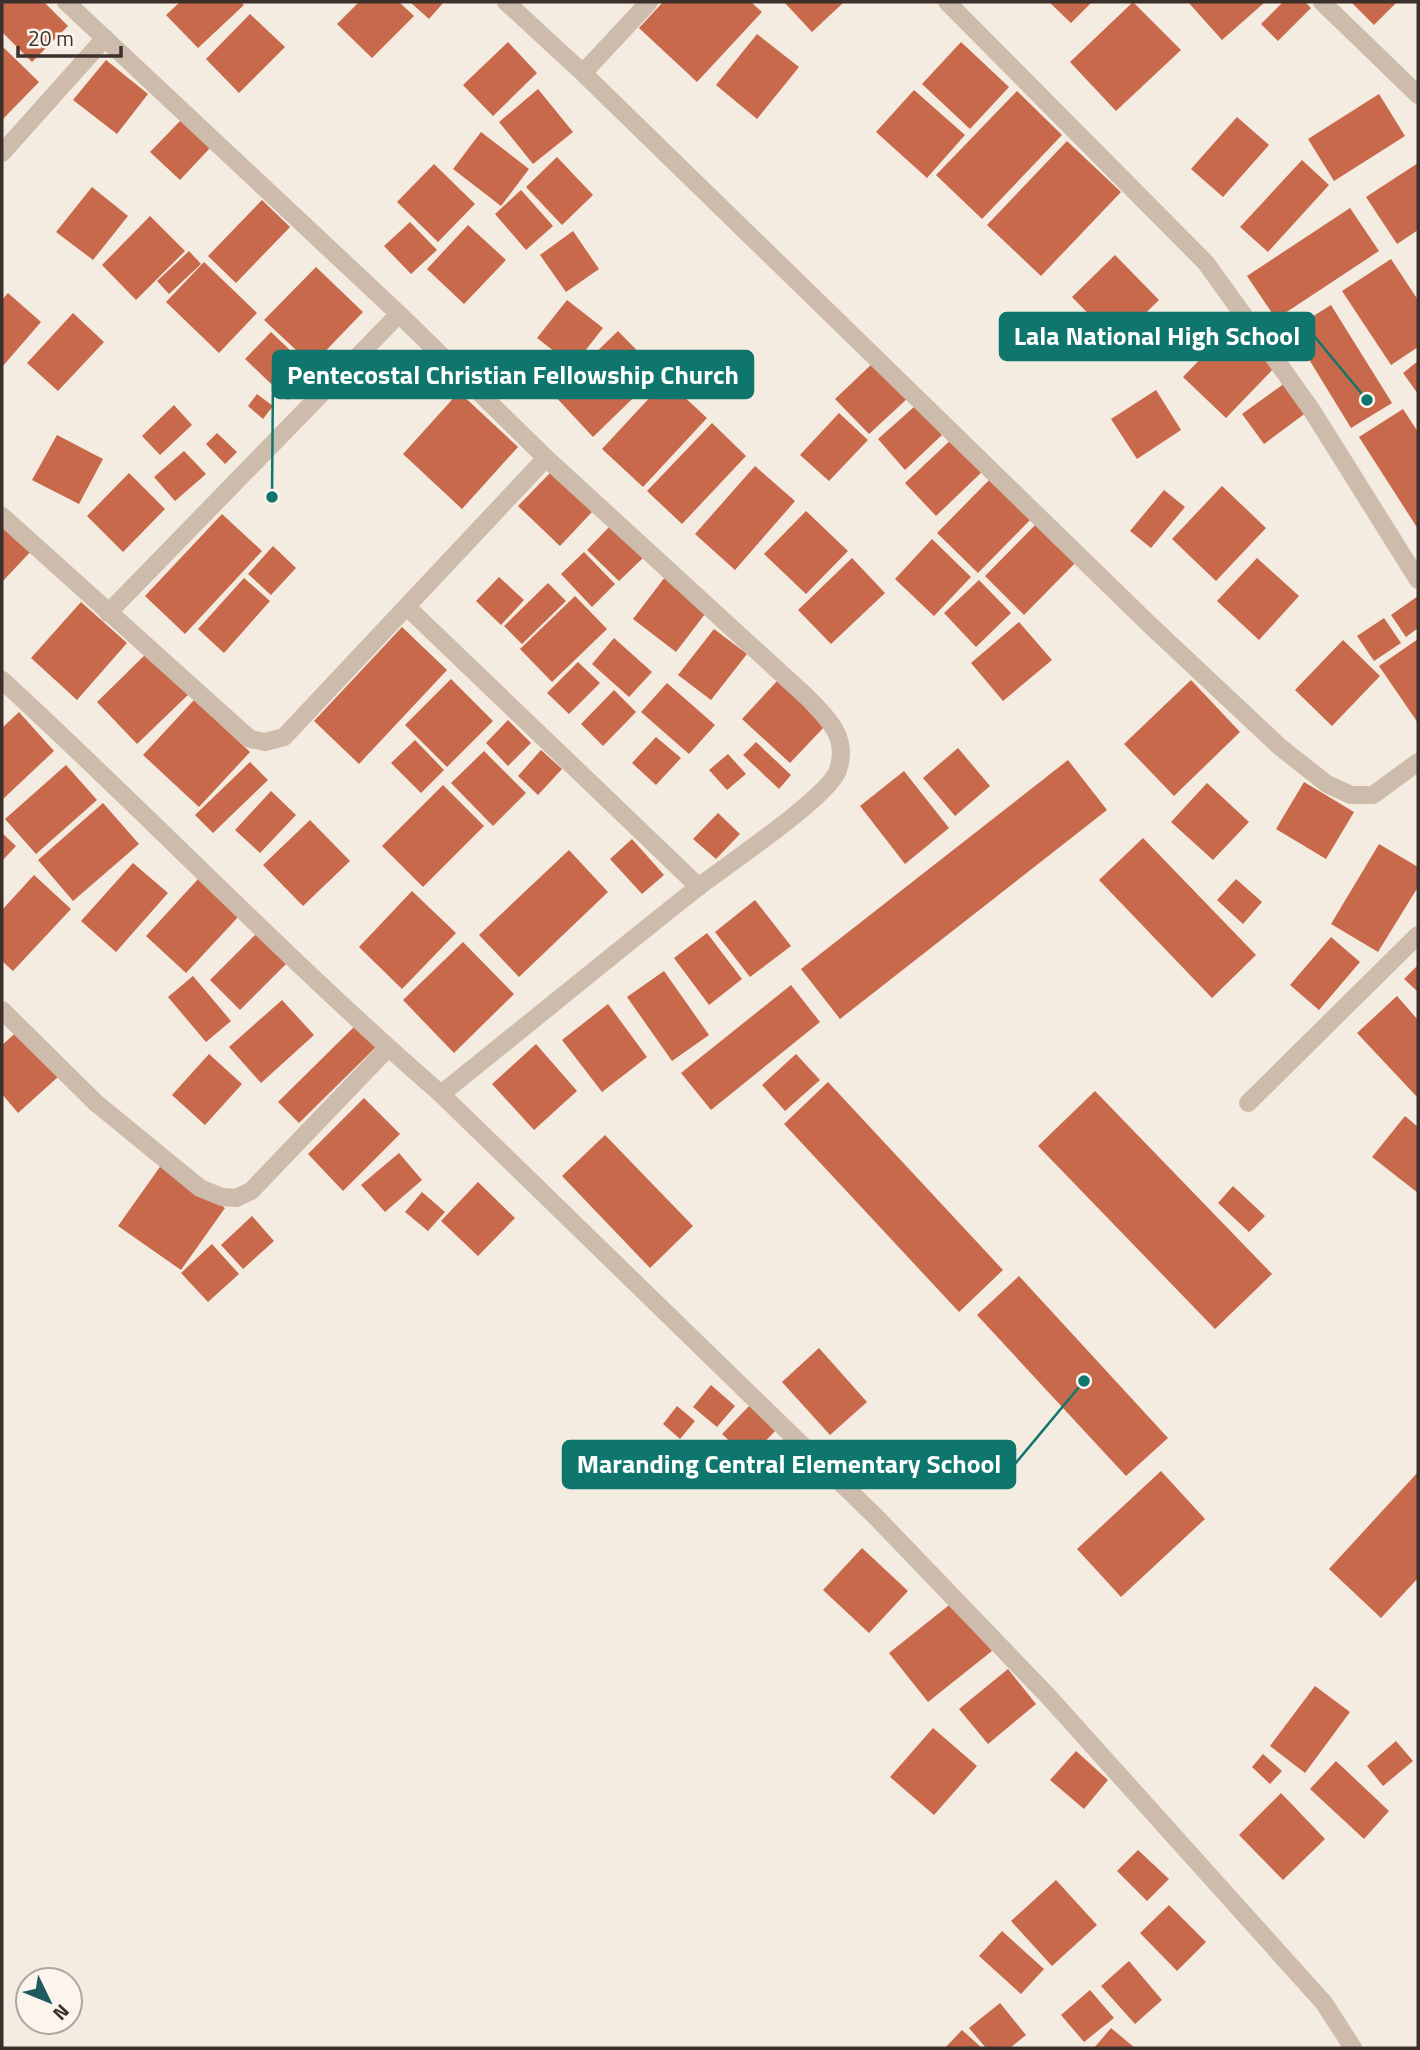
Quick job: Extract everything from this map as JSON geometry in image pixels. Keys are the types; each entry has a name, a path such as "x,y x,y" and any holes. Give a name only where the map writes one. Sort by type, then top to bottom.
{"street":[{"path":"66,2 399,314 546,458 807,697 831,722 843,749 838,773 816,798 699,887 441,1094"},
{"path":"506,2 583,73 1150,625 1280,747 1327,784 1351,795 1373,795 1418,762"},
{"path":"583,73 649,2"},
{"path":"947,2 1206,263 1311,409 1418,580"},
{"path":"1322,2 1418,95"},
{"path":"2,153 105,38"},
{"path":"108,613 399,314"},
{"path":"2,516 250,739 265,743 284,737 546,458"},
{"path":"407,607 699,887"},
{"path":"2,680 97,767 388,1048 441,1094 876,1517 1048,1696 1324,2003 1353,2048"},
{"path":"1248,1103 1418,935"},
{"path":"2,1010 96,1103 200,1188 222,1197 236,1198 251,1191 388,1048"}],"building":[{"path":"2,2 44,2 68,26 32,62 2,32"},
{"path":"180,2 241,2 244,5 198,48 166,15"},
{"path":"359,2 399,2 414,16 372,58 337,24"},
{"path":"410,2 444,2 429,19"},
{"path":"663,2 751,2 762,12 697,82 639,28"},
{"path":"784,2 844,2 812,32"},
{"path":"1049,2 1092,2 1071,23"},
{"path":"1133,2 1181,50 1116,111 1070,62"},
{"path":"1188,2 1265,2 1222,40"},
{"path":"1283,2 1305,2 1311,8 1278,41 1261,24"},
{"path":"1351,2 1397,2 1374,25"},
{"path":"250,14 285,47 239,93 206,59"},
{"path":"757,34 799,67 757,119 716,85"},
{"path":"508,42 537,73 493,116 463,85"},
{"path":"961,42 1009,87 970,129 922,84"},
{"path":"2,46 39,82 2,120"},
{"path":"106,60 148,94 117,134 73,100"},
{"path":"538,89 573,132 533,164 499,122"},
{"path":"914,90 965,135 927,178 876,132"},
{"path":"1017,91 1062,135 982,219 936,175"},
{"path":"1379,94 1405,136 1334,181 1308,139"},
{"path":"1237,117 1269,145 1223,197 1191,169"},
{"path":"181,120 210,148 180,180 150,152"},
{"path":"481,132 529,169 501,206 453,169"},
{"path":"1067,141 1121,192 1041,276 987,225"},
{"path":"557,157 593,195 562,225 526,187"},
{"path":"1302,160 1329,185 1268,252 1240,227"},
{"path":"1418,163 1418,230 1397,244 1366,197"},
{"path":"434,164 475,204 438,242 397,202"},
{"path":"92,187 128,216 93,260 56,232"},
{"path":"521,190 553,226 526,250 495,214"},
{"path":"262,200 290,227 236,283 208,256"},
{"path":"1350,208 1379,251 1276,319 1247,276"},
{"path":"150,216 185,251 136,300 102,265"},
{"path":"410,222 437,250 411,274 384,246"},
{"path":"468,225 506,260 464,304 427,269"},
{"path":"573,231 599,269 566,292 540,255"},
{"path":"189,251 201,264 169,294 157,281"},
{"path":"1115,255 1159,300 1116,342 1072,297"},
{"path":"1391,259 1418,300 1418,347 1391,365 1342,291"},
{"path":"204,262 257,313 219,353 166,302"},
{"path":"316,267 363,312 312,365 264,320"},
{"path":"8,293 41,322 2,367 2,300"},
{"path":"567,300 603,328 573,366 537,338"},
{"path":"1331,305 1392,403 1351,428 1291,330"},
{"path":"73,313 104,342 58,391 27,363"},
{"path":"1233,325 1276,366 1226,418 1183,377"},
{"path":"618,331 659,373 593,437 553,394"},
{"path":"271,332 314,373 288,400 245,359"},
{"path":"1418,361 1418,394 1403,373"},
{"path":"874,362 908,398 869,434 835,399"},
{"path":"666,380 707,418 643,487 602,449"},
{"path":"1285,383 1307,412 1264,444 1242,414"},
{"path":"1156,390 1181,430 1137,459 1111,419"},
{"path":"459,392 518,447 462,509 403,454"},
{"path":"257,394 273,406 263,419 248,406"},
{"path":"174,405 192,425 160,455 142,436"},
{"path":"915,406 942,435 905,470 878,439"},
{"path":"1403,409 1418,432 1418,529 1359,437"},
{"path":"839,413 868,440 829,481 800,455"},
{"path":"712,423 746,456 682,524 647,491"},
{"path":"217,433 237,452 225,464 206,444"},
{"path":"57,435 103,459 79,504 32,480"},
{"path":"955,436 985,469 936,516 905,483"},
{"path":"184,451 206,474 175,501 154,477"},
{"path":"755,466 795,501 735,570 695,534"},
{"path":"129,473 165,509 123,552 87,516"},
{"path":"550,473 592,512 560,546 518,506"},
{"path":"993,476 1034,516 978,573 937,533"},
{"path":"1222,486 1266,528 1216,581 1172,539"},
{"path":"1164,490 1185,507 1151,548 1130,531"},
{"path":"806,511 848,551 806,594 764,554"},
{"path":"222,514 262,551 185,634 145,596"},
{"path":"2,518 34,548 2,582"},
{"path":"1041,519 1080,558 1024,615 985,576"},
{"path":"610,526 643,558 619,581 587,550"},
{"path":"932,539 971,577 934,616 895,579"},
{"path":"273,546 296,568 271,595 248,574"},
{"path":"584,552 615,584 592,607 561,574"},
{"path":"852,558 885,593 831,644 798,610"},
{"path":"1257,558 1299,596 1259,640 1217,601"},
{"path":"499,577 524,600 501,625 476,601"},
{"path":"665,577 708,610 676,652 633,619"},
{"path":"244,578 270,601 224,653 198,629"},
{"path":"979,580 1011,613 976,647 944,613"},
{"path":"548,583 566,601 522,644 504,626"},
{"path":"575,596 607,629 552,682 520,649"},
{"path":"1418,596 1418,628 1406,637 1391,615"},
{"path":"81,602 127,643 77,700 31,658"},
{"path":"1384,618 1401,643 1374,661 1357,636"},
{"path":"1019,622 1052,660 1003,701 971,663"},
{"path":"402,627 447,670 359,764 314,721"},
{"path":"714,629 747,654 711,700 678,675"},
{"path":"614,638 652,672 629,697 592,664"},
{"path":"1418,639 1418,723 1379,666"},
{"path":"1343,640 1380,676 1332,726 1295,690"},
{"path":"149,651 190,693 137,744 97,702"},
{"path":"578,662 600,683 569,714 547,693"},
{"path":"451,679 493,721 447,767 405,725"},
{"path":"778,680 826,725 790,763 742,719"},
{"path":"1191,680 1240,732 1174,796 1124,744"},
{"path":"667,683 715,725 689,754 641,712"},
{"path":"614,690 636,712 603,746 581,724"},
{"path":"194,700 250,752 199,807 143,755"},
{"path":"19,712 54,751 2,800 2,728"},
{"path":"508,720 531,743 508,766 486,743"},
{"path":"656,737 681,758 656,785 632,763"},
{"path":"415,740 444,770 421,793 391,763"},
{"path":"756,742 791,775 779,789 743,755"},
{"path":"958,748 990,786 955,816 923,778"},
{"path":"541,750 562,769 538,795 518,776"},
{"path":"484,751 526,793 493,826 451,783"},
{"path":"728,754 746,774 727,790 709,770"},
{"path":"1068,760 1107,810 840,1019 801,969"},
{"path":"250,762 268,780 213,833 195,815"},
{"path":"66,765 97,800 36,854 5,819"},
{"path":"904,771 949,828 905,864 860,806"},
{"path":"1304,782 1354,812 1326,859 1276,829"},
{"path":"1207,783 1249,822 1213,860 1171,822"},
{"path":"443,785 484,826 423,887 382,846"},
{"path":"271,791 296,815 260,853 235,830"},
{"path":"103,803 139,844 73,901 38,860"},
{"path":"718,813 740,834 716,859 693,839"},
{"path":"310,820 350,861 303,906 263,865"},
{"path":"2,833 16,846 2,861"},
{"path":"1143,838 1256,955 1212,998 1099,880"},
{"path":"632,839 664,875 642,894 610,859"},
{"path":"1379,844 1418,867 1418,887 1378,952 1331,924"},
{"path":"569,850 608,892 519,977 479,935"},
{"path":"133,863 168,893 116,952 81,921"},
{"path":"34,875 71,909 13,971 2,961 2,910"},
{"path":"199,878 240,915 186,973 146,936"},
{"path":"1236,879 1262,902 1243,924 1217,900"},
{"path":"412,891 456,933 402,989 359,947"},
{"path":"755,900 791,946 750,977 715,932"},
{"path":"257,933 287,963 240,1010 210,980"},
{"path":"707,933 742,979 709,1005 674,958"},
{"path":"1331,937 1360,962 1319,1010 1290,985"},
{"path":"463,942 514,994 454,1053 403,1000"},
{"path":"1418,965 1418,992 1404,979"},
{"path":"664,971 709,1035 672,1061 627,997"},
{"path":"193,976 231,1021 206,1042 168,997"},
{"path":"791,985 820,1022 711,1110 681,1073"},
{"path":"1397,996 1418,1020 1418,1098 1357,1033"},
{"path":"282,1000 314,1035 261,1083 229,1047"},
{"path":"608,1004 647,1057 602,1092 562,1040"},
{"path":"357,1024 378,1045 299,1123 278,1102"},
{"path":"19,1030 59,1076 18,1113 2,1094 2,1045"},
{"path":"536,1044 577,1091 534,1130 492,1084"},
{"path":"209,1054 242,1084 205,1125 172,1095"},
{"path":"796,1054 820,1080 785,1111 762,1085"},
{"path":"828,1082 1003,1270 959,1312 784,1124"},
{"path":"1095,1091 1272,1274 1215,1329 1038,1146"},
{"path":"364,1098 400,1134 343,1191 308,1154"},
{"path":"1405,1116 1418,1127 1418,1193 1372,1157"},
{"path":"605,1135 693,1226 650,1268 562,1176"},
{"path":"399,1153 422,1180 385,1212 361,1185"},
{"path":"162,1164 225,1208 181,1270 118,1226"},
{"path":"478,1182 515,1218 478,1256 441,1221"},
{"path":"1233,1186 1265,1216 1249,1232 1218,1203"},
{"path":"422,1192 445,1212 428,1231 405,1212"},
{"path":"252,1216 274,1241 243,1269 221,1245"},
{"path":"212,1244 239,1274 208,1302 181,1273"},
{"path":"1019,1276 1168,1438 1126,1476 977,1315"},
{"path":"819,1348 867,1402 830,1435 782,1382"},
{"path":"711,1385 735,1406 717,1427 693,1407"},
{"path":"752,1403 778,1428 748,1459 722,1434"},
{"path":"677,1406 695,1421 680,1439 663,1424"},
{"path":"1161,1471 1205,1519 1121,1597 1077,1549"},
{"path":"1418,1472 1418,1578 1381,1618 1329,1569"},
{"path":"862,1548 908,1591 869,1633 823,1590"},
{"path":"953,1602 992,1651 928,1702 889,1653"},
{"path":"1008,1669 1036,1704 988,1744 959,1709"},
{"path":"1315,1686 1350,1712 1305,1773 1270,1746"},
{"path":"933,1728 977,1766 934,1815 890,1777"},
{"path":"1396,1741 1413,1761 1383,1786 1367,1766"},
{"path":"1076,1751 1108,1780 1084,1809 1050,1780"},
{"path":"1263,1754 1282,1771 1270,1784 1252,1767"},
{"path":"1336,1761 1389,1811 1364,1839 1310,1789"},
{"path":"1281,1793 1325,1839 1283,1880 1239,1835"},
{"path":"1138,1850 1169,1879 1147,1901 1117,1871"},
{"path":"1056,1880 1097,1925 1052,1966 1011,1921"},
{"path":"1169,1905 1206,1942 1177,1971 1140,1933"},
{"path":"1002,1931 1044,1969 1021,1994 979,1956"},
{"path":"1129,1961 1162,2000 1135,2024 1101,1986"},
{"path":"1090,1990 1114,2018 1084,2042 1061,2015"},
{"path":"1000,2003 1026,2035 1010,2048 986,2048 969,2028"},
{"path":"1111,2028 1135,2048 1094,2048"},
{"path":"962,2030 982,2048 945,2048"}],"place":[{"name":"Lala National High School","path":"1367,400"},
{"name":"Pentecostal Christian Fellowship Church","path":"272,497"},
{"name":"Maranding Central Elementary School","path":"1084,1381"}]}
